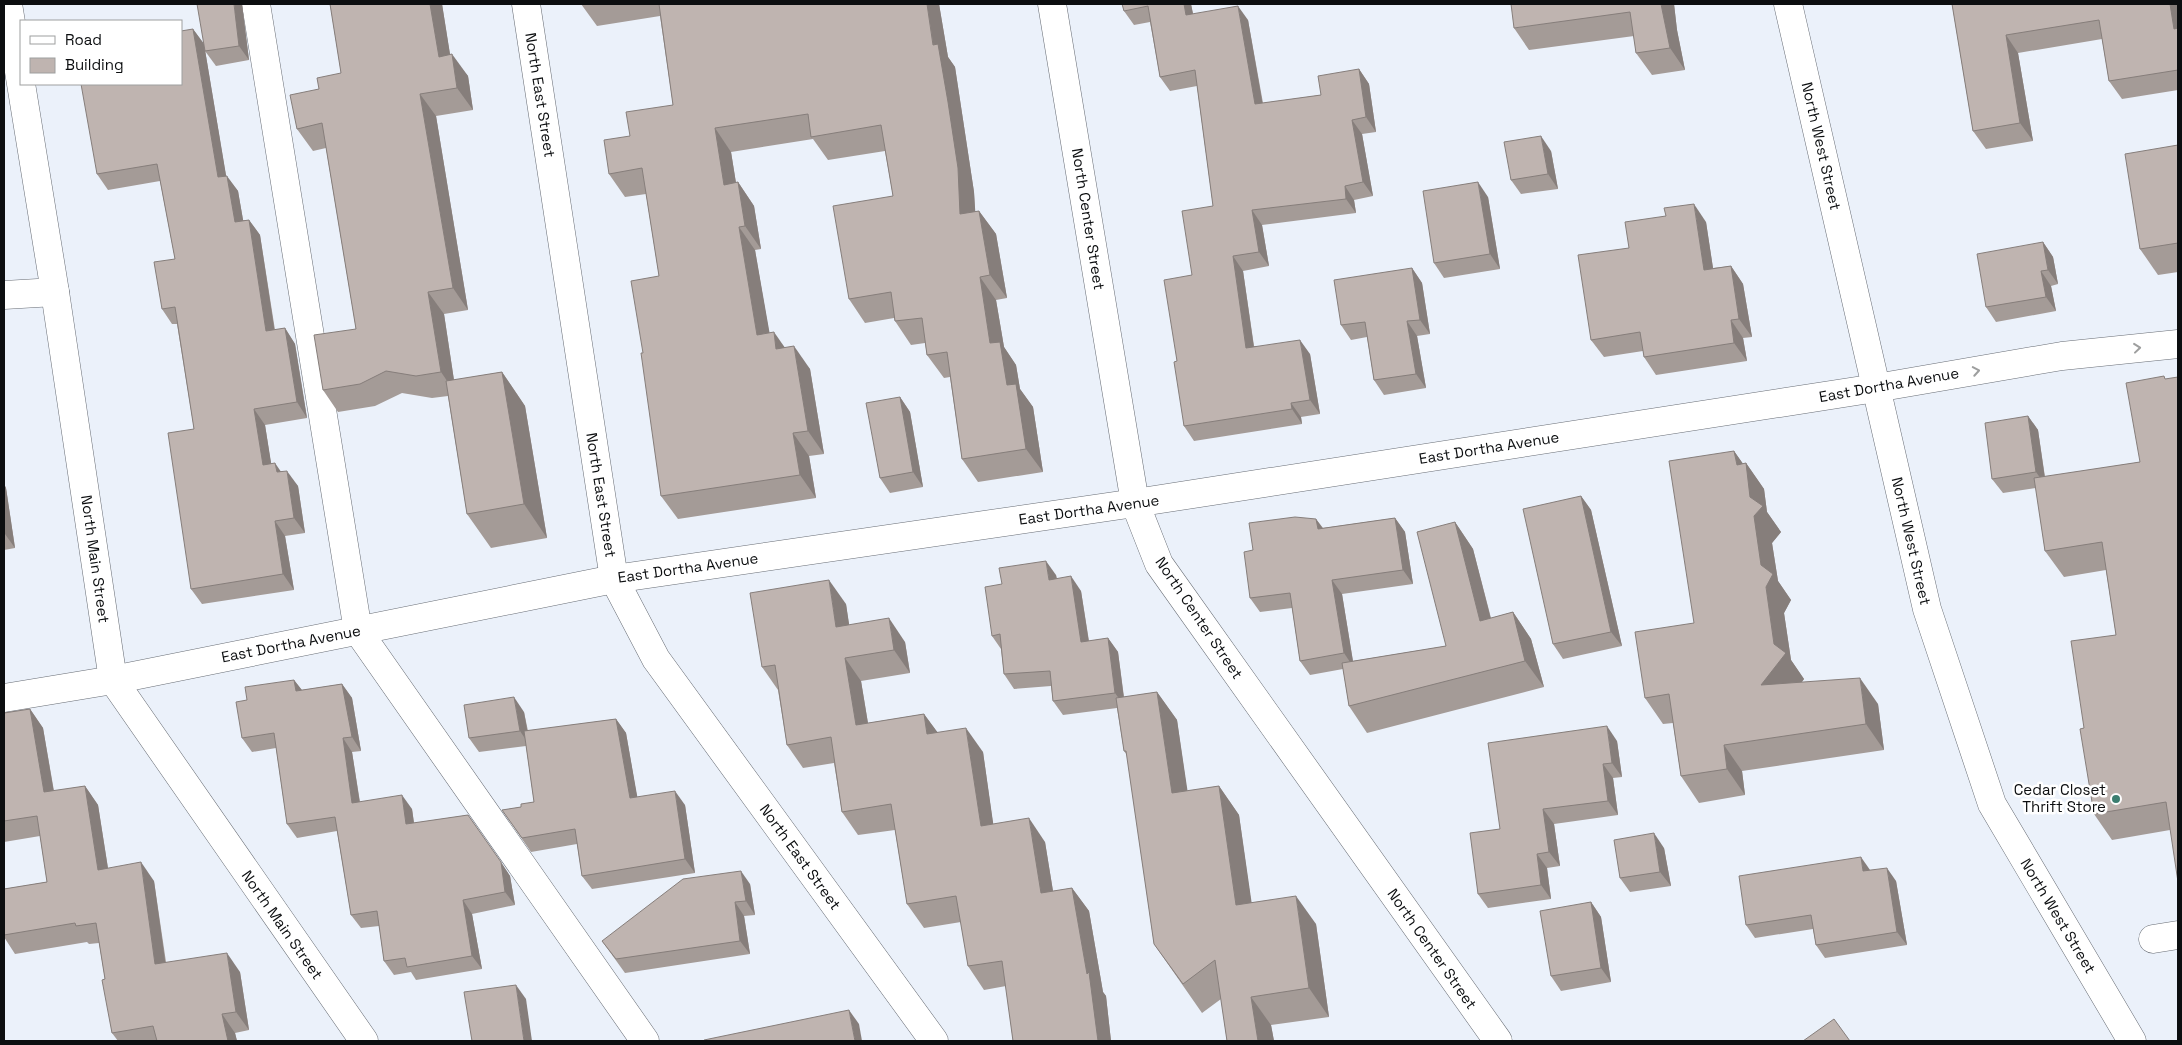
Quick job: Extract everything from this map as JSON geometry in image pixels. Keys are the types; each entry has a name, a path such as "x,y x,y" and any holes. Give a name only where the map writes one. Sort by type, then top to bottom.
{"street":[{"name":"North Main Street","path":"8,4 20,78"},
{"path":"256,4 358,630 645,1041"},
{"name":"North East Street","path":"526,4 614,579 656,659 934,1041"},
{"name":"North Center Street","path":"1052,4 1135,503 1159,564 1498,1041"},
{"name":"North West Street","path":"1788,4 1927,609 1992,804 2132,1041"},
{"name":"North Main Street","path":"21,85 55,292 113,680 364,1041"},
{"path":"4,295 55,292"},
{"name":"East Dortha Avenue","path":"4,698 113,680 614,579 1135,503 1876,388 2062,356 2178,344"}],"building":[{"path":"197,4 234,4 239,46 205,51"},
{"path":"330,4 430,4 439,57 452,54 457,88 420,94 453,288 428,292 441,372 416,376 386,371 360,384 323,390 314,335 356,329 322,123 297,129 290,95 319,89 317,78 341,73"},
{"path":"659,4 927,4 933,45 938,44 948,102 958,168 960,214 979,211 990,275 980,277 990,343 1000,342 1007,385 1016,384 1026,449 962,459 947,352 927,355 922,318 895,321 891,292 849,299 833,206 893,196 881,125 811,137 808,114 715,128 724,185 738,182 745,226 739,227 757,335 774,332 776,349 794,346 808,431 793,433 800,475 661,496 641,353 643,353 631,281 659,276 642,168 609,174 604,140 630,136 626,112 673,105"},
{"path":"1122,4 1184,4 1186,15 1238,6 1255,104 1321,95 1318,76 1359,69 1366,117 1352,120 1363,182 1345,186 1346,199 1252,210 1259,252 1233,256 1246,348 1300,340 1310,400 1291,403 1292,409 1184,426 1174,362 1177,361 1164,280 1192,275 1182,211 1213,206 1195,70 1160,77 1148,6 1124,11"},
{"path":"1511,4 1661,4 1670,48 1636,53 1630,12 1514,28"},
{"path":"1952,4 2170,4 2174,29 2178,28 2178,70 2109,81 2099,20 2006,35 2020,123 1973,131"},
{"path":"193,29 218,177 227,176 235,222 249,220 266,331 285,328 297,402 254,409 263,465 275,463 277,472 287,471 294,518 275,521 283,574 191,589 168,433 194,429 175,307 162,309 154,262 175,259 157,164 97,174 81,85 182,85 182,31"},
{"path":"1541,136 1548,174 1511,180 1504,142"},
{"path":"2178,145 2178,243 2140,249 2125,154"},
{"path":"1478,182 1490,254 1434,263 1423,191"},
{"path":"1694,204 1704,270 1731,266 1739,319 1731,320 1734,343 1644,357 1640,332 1591,340 1578,255 1629,248 1625,222 1666,216 1664,208"},
{"path":"2043,242 2048,270 2041,271 2046,297 1986,307 1977,254"},
{"path":"1412,268 1420,320 1407,321 1416,374 1374,380 1365,322 1341,325 1334,280"},
{"path":"502,372 524,504 467,514 446,381"},
{"path":"2164,376 2165,379 2178,377 2178,882 2166,802 2094,814 2080,729 2084,728 2071,641 2116,635 2102,542 2045,551 2034,478 2140,462 2126,383"},
{"path":"900,397 913,472 880,478 866,403"},
{"path":"2028,416 2036,472 1992,479 1985,423"},
{"path":"1734,451 1737,465 1746,463 1750,497 1763,506 1754,516 1761,565 1773,574 1766,587 1774,644 1786,653 1761,685 1860,678 1866,724 1724,745 1727,769 1681,776 1669,694 1645,698 1635,632 1694,623 1669,461"},
{"path":"1581,496 1611,632 1553,644 1523,509"},
{"path":"1295,517 1316,519 1318,529 1395,518 1403,570 1332,580 1344,653 1300,661 1290,593 1250,598 1244,552 1253,550 1249,523"},
{"path":"1455,522 1480,621 1513,612 1525,661 1349,706 1342,663 1446,646 1417,532"},
{"path":"1046,561 1049,580 1071,576 1081,642 1108,638 1115,693 1053,701 1050,671 1004,674 1000,634 992,636 985,587 1002,584 999,568"},
{"path":"829,580 836,627 889,618 894,650 845,658 856,725 924,714 927,734 966,728 981,826 1029,818 1041,893 1072,888 1087,974 1089,972 1098,1041 1013,1041 1002,961 968,966 956,896 907,904 891,804 842,812 831,737 787,745 775,665 762,667 750,593"},
{"path":"294,680 296,691 342,684 352,737 343,738 352,803 402,795 406,824 468,815 501,862 505,892 463,900 472,956 407,967 405,958 384,961 377,911 351,915 335,817 287,824 274,733 242,738 236,702 247,700 245,687"},
{"path":"1157,692 1172,793 1219,786 1236,905 1296,896 1309,988 1251,997 1258,1041 1227,1041 1215,960 1183,984 1154,944 1126,751 1124,751 1116,698"},
{"path":"514,697 520,731 469,738 464,705"},
{"path":"30,709 44,792 85,786 98,870 141,862 155,964 227,953 236,1012 222,1014 228,1041 157,1041 153,1026 112,1033 102,980 105,979 96,923 76,926 75,923 4,935 4,889 47,882 37,816 4,821 4,713"},
{"path":"616,719 630,798 675,791 685,859 582,876 575,829 522,838 502,810 521,807 521,804 534,802 524,731"},
{"path":"1607,726 1612,763 1603,764 1608,801 1543,809 1549,852 1537,854 1541,885 1478,894 1470,833 1500,829 1488,743"},
{"path":"1654,833 1660,872 1620,878 1614,840"},
{"path":"1861,857 1863,871 1887,868 1897,932 1816,945 1811,915 1746,925 1739,876"},
{"path":"741,871 746,901 735,902 740,941 616,959 602,941 683,879"},
{"path":"1591,902 1601,968 1551,976 1540,911"},
{"path":"516,985 524,1041 472,1041 464,992"},
{"path":"849,1010 855,1041 704,1040"},
{"path":"1834,1019 1850,1041 1803,1041"}],"place":[{"name":"Cedar Closet Thrift Store","path":"2116,799"}]}
